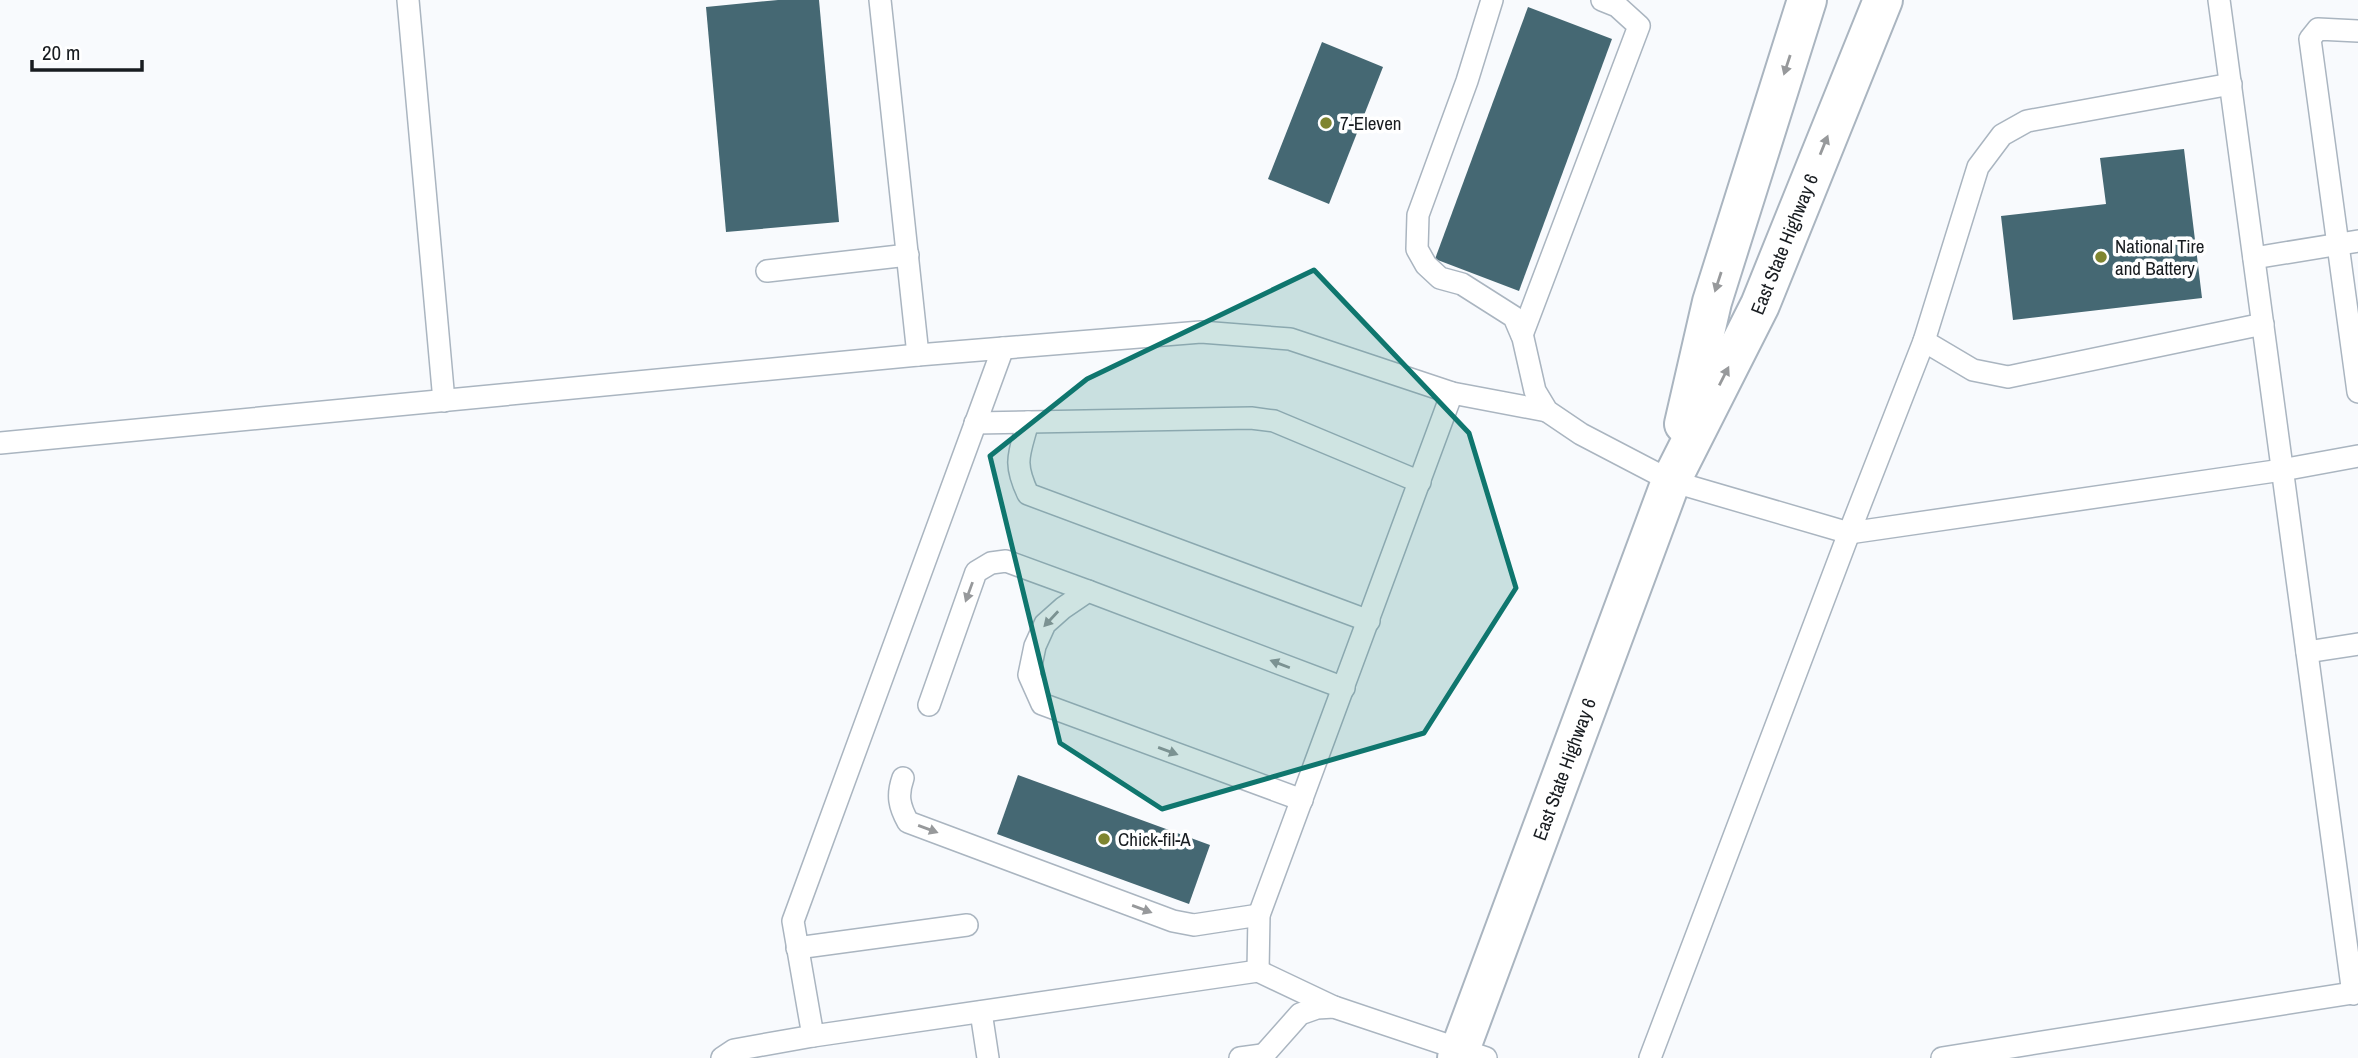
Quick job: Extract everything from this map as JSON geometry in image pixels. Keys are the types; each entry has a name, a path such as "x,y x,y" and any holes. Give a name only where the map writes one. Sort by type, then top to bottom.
{"main road":[{"name":"East State Highway 6","path":"1468,1055 1671,481 1712,302 1807,0"},
{"name":"East State Highway 6","path":"1671,481 1760,305 1883,0"}],"lane":[{"path":"408,0 444,401"},
{"path":"880,0 918,355"},
{"path":"1493,0 1467,81 1418,215 1418,249 1426,265 1440,278 1462,284 1514,317 1522,335 1535,391 1547,411"},
{"path":"1522,335 1639,26 1617,6 1602,0"},
{"path":"1942,1058 2355,993 2219,0"},
{"path":"2358,31 2318,29 2309,38 2358,392"},
{"path":"1650,1058 1924,341 1978,167 2002,135 2027,121 2231,84"},
{"path":"2254,258 2358,242"},
{"path":"767,271 908,256"},
{"path":"1924,341 1973,370 2008,377 2263,324"},
{"path":"0,443 918,355 1201,332 1290,339 1452,393 1547,411 1581,434 1671,481 1849,533 2282,470 2358,456"},
{"path":"813,1036 793,921 1003,348"},
{"path":"1258,971 1259,915 1452,393"},
{"path":"975,423 1251,418 1274,421 1420,482"},
{"path":"1028,422 1017,461 1020,478 1028,494 1369,621"},
{"path":"929,705 976,572 990,563 1006,561 1344,688"},
{"path":"1088,591 1045,624 1035,646 1029,675 1042,704 1302,800"},
{"path":"2307,652 2358,645"},
{"path":"903,778 899,790 900,807 908,822 1173,920 1194,925 1259,915"},
{"path":"797,948 967,925"},
{"path":"722,1058 734,1050 813,1036 1258,971 1334,1007 1468,1055"},
{"path":"1240,1058 1261,1056 1300,1014 1317,1008 1334,1007"},
{"path":"981,1012 988,1058"}],"highlighted area":[{"path":"1314,270 1469,433 1516,588 1424,733 1162,809 1060,743 990,456 1087,379"}],"building":[{"path":"778,0 819,0 839,222 726,232 706,7"},
{"path":"1528,7 1612,39 1519,291 1435,259"},
{"name":"7-Eleven","path":"1322,42 1383,67 1329,204 1268,179"},
{"name":"National Tire and Battery","path":"2184,149 2202,298 2013,320 2001,216 2106,204 2100,158"},
{"name":"Chick-fil-A","path":"1018,775 1210,845 1189,904 997,834"}],"place":[{"name":"7-Eleven","path":"1326,123"},
{"name":"National Tire and Battery","path":"2101,257"},
{"name":"Chick-fil-A","path":"1104,839"}]}
